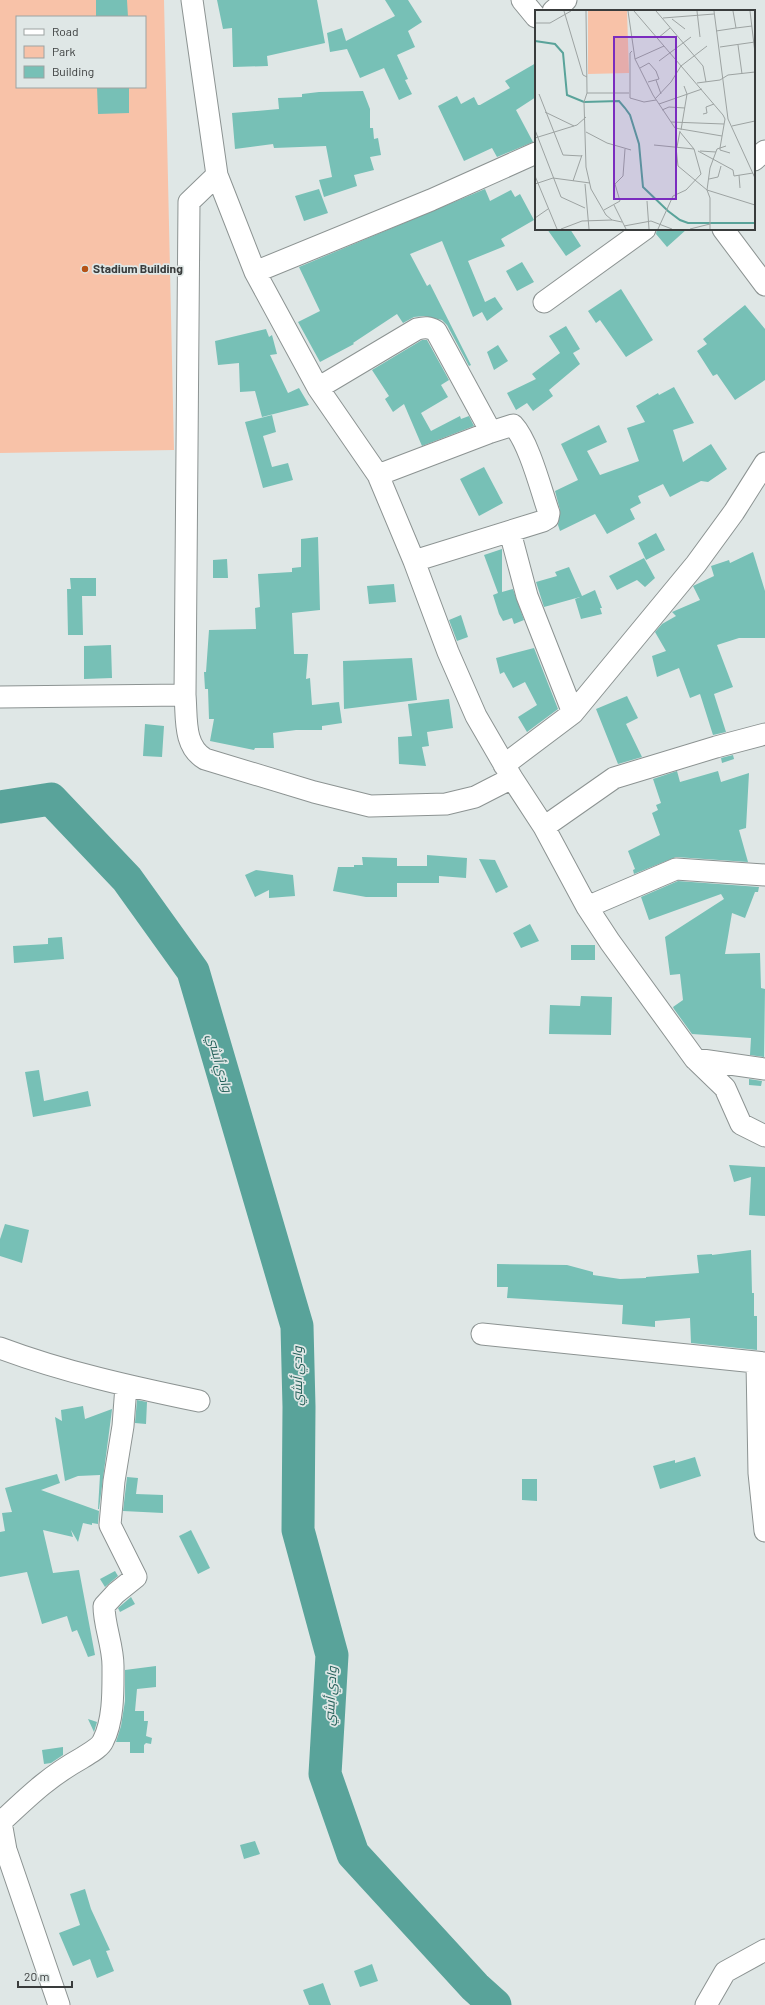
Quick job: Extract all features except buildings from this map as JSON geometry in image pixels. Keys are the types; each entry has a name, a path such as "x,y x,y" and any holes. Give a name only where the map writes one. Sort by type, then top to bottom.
{"street":[{"path":"192,0 217,175 255,272 318,388 378,475 414,561 448,652 476,716 508,771 544,827 587,907 610,942 695,1059 724,1088 741,1124 765,1136"},
{"path":"522,0 535,15"},
{"path":"554,10 566,0"},
{"path":"755,159 765,151"},
{"path":"255,272 431,200 535,153"},
{"path":"217,175 190,202 185,695 189,740 196,754 205,759 314,792 370,806 446,804 476,797 574,713 696,564 734,512 765,463"},
{"path":"544,302 644,230"},
{"path":"724,230 765,285"},
{"path":"318,388 417,329 425,327 430,328 436,331 491,432"},
{"path":"378,475 513,425 517,430 531,461 549,513 548,518 510,532 414,561"},
{"path":"510,532 527,596 574,713"},
{"path":"0,697 185,695"},
{"path":"544,827 614,778 716,747 765,734"},
{"path":"587,907 676,869 765,875"},
{"path":"695,1059 765,1069"},
{"path":"482,1334 761,1363 759,1473 765,1531"},
{"path":"0,1348 24,1357 126,1386 199,1401"},
{"path":"59,2005 6,1850 1,1822 36,1788 55,1773 86,1755 102,1742 108,1726 113,1666 112,1643 104,1606 116,1593 136,1577 110,1525 114,1481 123,1426 126,1386"},
{"path":"706,2005 725,1972 765,1950"}],"green space":[{"name":"Stadium Building","path":"0,0 164,0 174,450 0,453"}],"waterway":[{"name":"وادي أبشي","path":"0,807 51,799 127,879 193,971 297,1326 299,1407 298,1530 332,1655 325,1774 353,1854 475,1987 495,2005"}],"place":[{"name":"Stadium Building","path":"85,269"}]}
